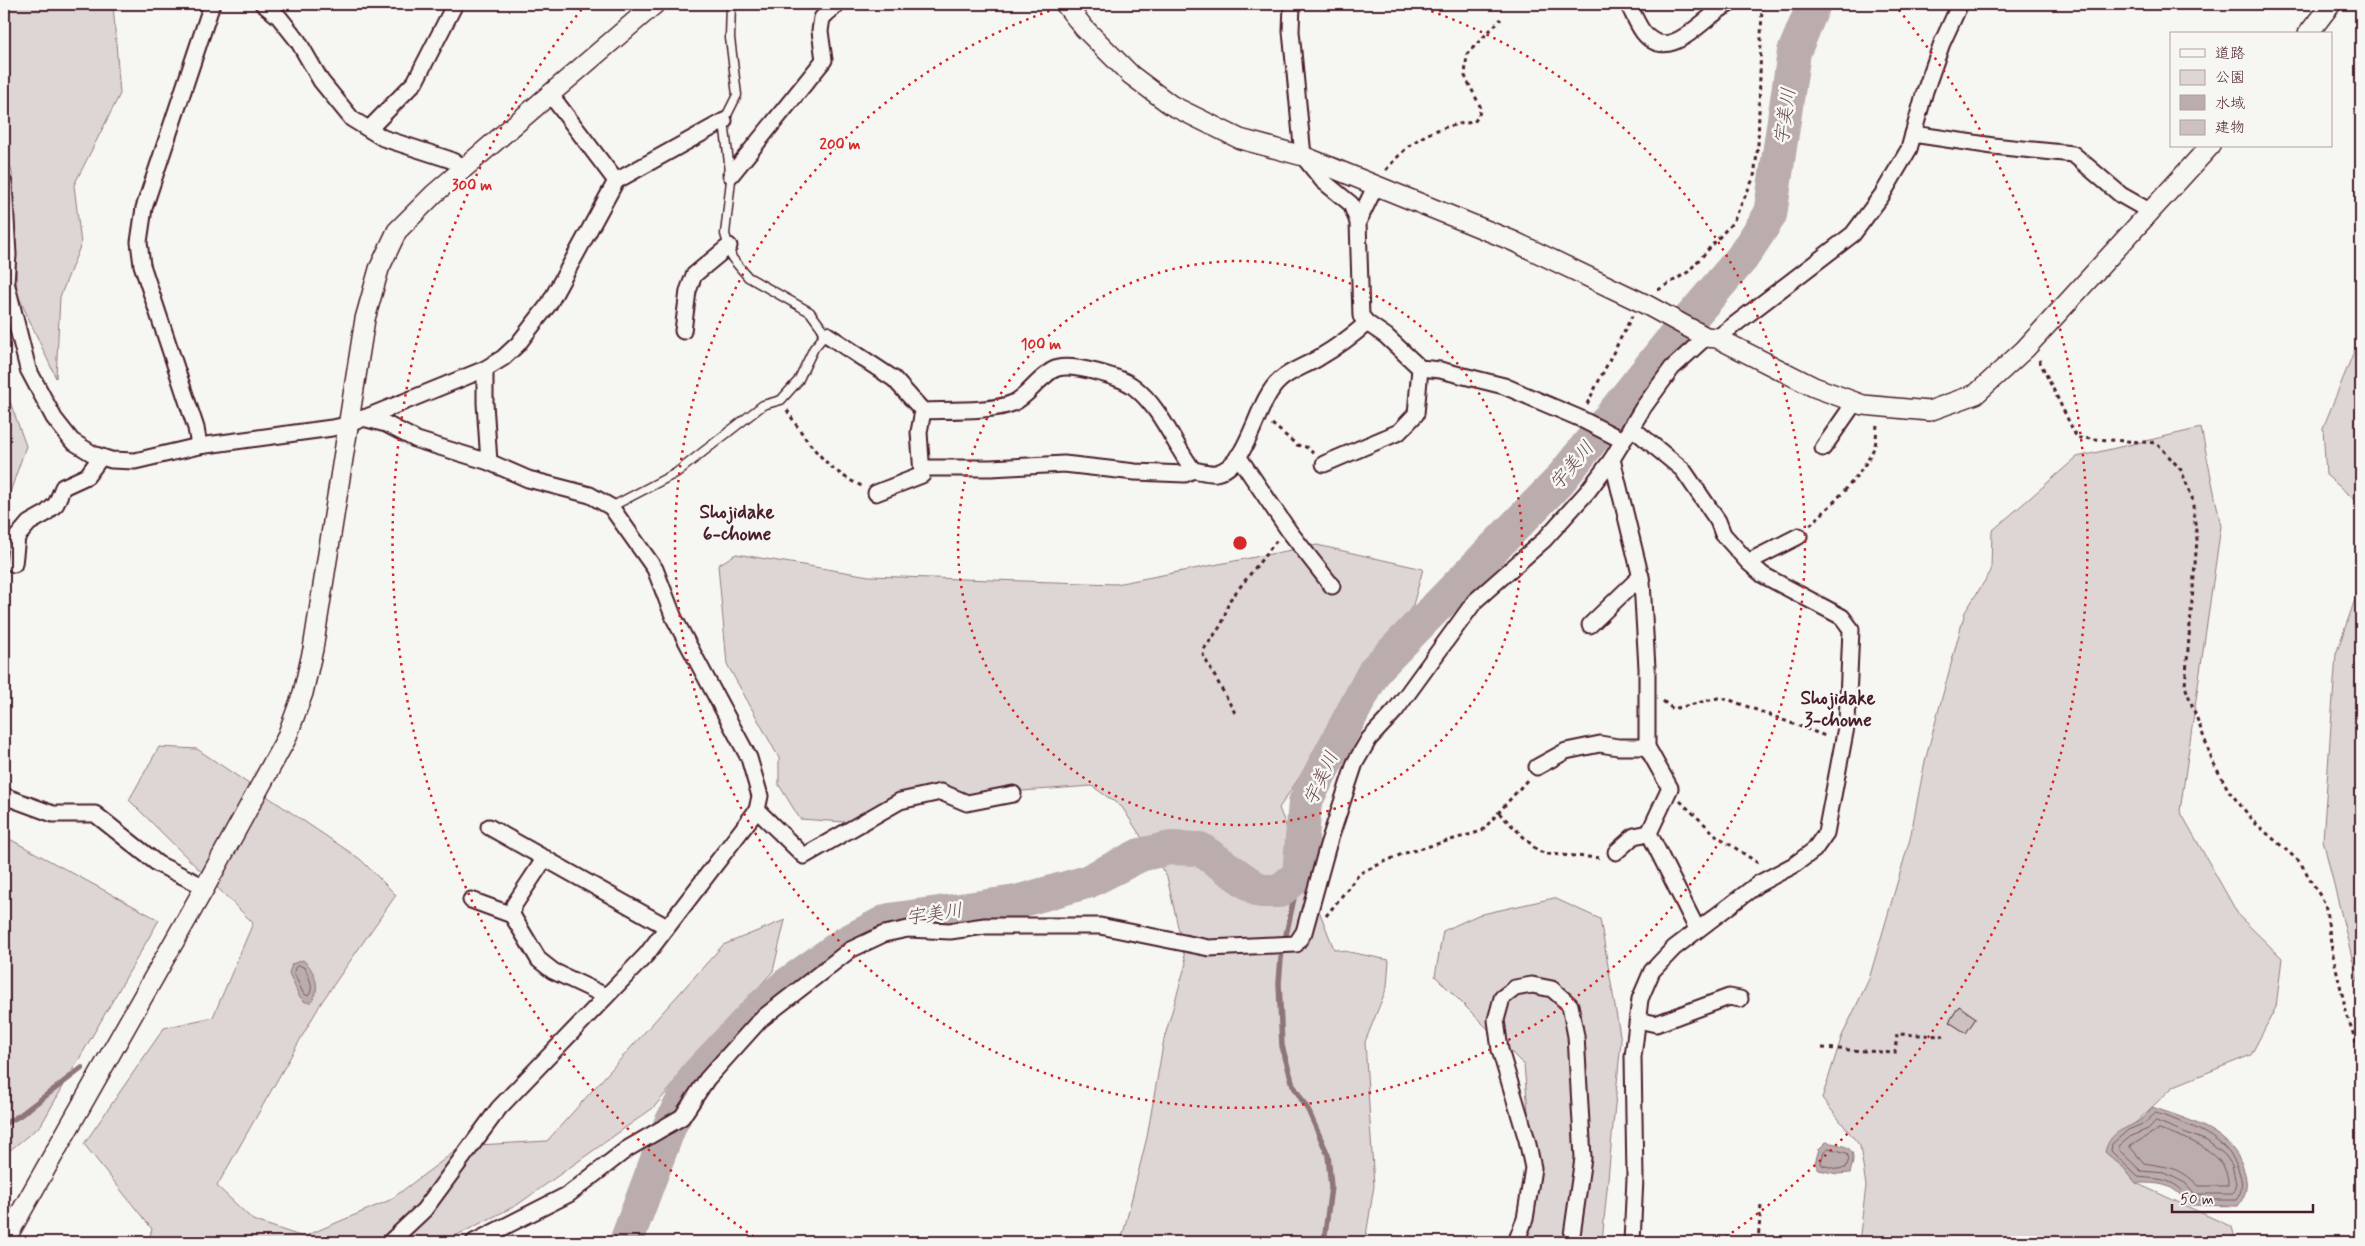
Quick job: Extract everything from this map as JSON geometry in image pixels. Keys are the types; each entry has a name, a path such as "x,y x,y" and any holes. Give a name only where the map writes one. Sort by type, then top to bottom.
{"street":[{"path":"199,446 196,428 142,265 139,242 144,208 212,4"},
{"path":"263,4 279,17 298,41 321,81 352,119 383,138 448,159 466,167"},
{"path":"369,129 415,82 456,4"},
{"path":"4,1242 205,887 286,739 303,693 313,649 355,422 365,319 383,261 397,231 434,194 655,4"},
{"path":"731,175 824,60 820,31 822,18 837,4"},
{"path":"1065,4 1084,28 1131,75 1171,105 1240,138 1303,156 1513,240 1814,387 1855,402 1879,406 1929,411 1976,394 2025,349 2208,148"},
{"path":"1292,4 1292,31 1303,156 1323,182 1351,204 1358,222 1361,316 1367,323 1386,336 1420,368 1440,370 1504,386 1623,434 1683,470 1718,521 1723,534 1748,562 1763,575 1842,617 1851,629 1847,722 1826,833 1814,850 1794,866 1758,884 1674,948 1652,971 1640,999 1633,1057 1635,1178 1632,1242"},
{"path":"1628,4 1642,30 1651,40 1660,44 1677,43 1729,4"},
{"path":"474,1242 569,1194 627,1149 682,1117 707,1079 760,1020 850,950 884,934 908,928 950,931 985,926 1100,926 1209,948 1296,944 1304,932 1328,846 1355,763 1369,739 1395,711 1475,601 1544,540 1588,491 1612,459 1623,434 1672,368 1707,336 1853,234 1882,195 1909,149 1924,91 1942,42 1960,4"},
{"path":"2309,32 2330,4"},
{"path":"550,94 616,181"},
{"path":"355,422 485,369 503,358 518,344 549,304 616,181 724,121"},
{"path":"1913,134 1993,146 2073,154 2120,195 2151,212"},
{"path":"4,183 8,255 6,282 28,369 54,418 72,441 93,454 111,460 135,461 199,446 355,422 386,424 417,440 489,462 528,479 590,495 611,507 654,569 674,618 749,758 760,796 757,810 646,955 499,1108 424,1210 390,1242"},
{"path":"1358,222 1376,185"},
{"path":"683,331 688,291 694,276 728,246"},
{"path":"922,468 991,468 1064,464 1136,472 1185,474 1193,470 1216,473 1228,466 1247,443 1264,398 1280,379 1341,344 1367,323"},
{"path":"826,334 894,379 923,411 978,410 1013,403 1045,376 1059,368 1088,370 1134,386 1160,414 1180,452 1193,470"},
{"path":"1324,464 1399,432 1416,414 1420,368"},
{"path":"485,369 489,462"},
{"path":"1824,448 1855,402"},
{"path":"876,493 922,475 919,432 923,411"},
{"path":"1238,456 1287,528 1332,586"},
{"path":"14,564 17,537 29,523 45,514 56,504 63,487 87,476 102,457"},
{"path":"1612,459 1641,576 1647,693 1647,747 1670,788 1649,833"},
{"path":"1748,562 1799,536"},
{"path":"1590,625 1641,576"},
{"path":"1537,767 1566,751 1600,744 1618,747 1647,747"},
{"path":"757,810 804,856 900,801 941,792 967,803 1013,794"},
{"path":"4,796 53,814 96,814 158,864 205,887"},
{"path":"489,827 667,928"},
{"path":"1649,833 1697,929"},
{"path":"1616,852 1634,836 1649,833"},
{"path":"512,915 514,905 544,858"},
{"path":"471,900 512,915 539,960 553,971 606,996"},
{"path":"1516,1242 1525,1219 1533,1168 1527,1140 1500,1050 1496,1020 1502,998 1515,988 1532,985 1552,989 1570,1005 1576,1036 1583,1158 1571,1242"},
{"path":"1638,1020 1656,1024 1729,997 1740,998"}],"lane":[{"path":"611,507 676,473 763,405 781,400 798,381 814,348 826,334 810,312 748,277 732,258 728,246 725,234 731,175 724,121 737,94 730,38 731,4"}],"path":[{"path":"1583,419 1642,303 1688,272 1733,222 1746,197 1754,177 1758,146 1762,4"},
{"path":"1376,185 1387,169 1408,146 1430,131 1456,123 1474,122 1478,117 1481,108 1465,76 1467,54 1501,19"},
{"path":"2025,349 2039,360 2078,438 2157,443 2181,470 2192,497 2197,540 2185,686 2213,762 2229,791 2255,822 2300,862 2325,904 2333,955 2347,1015 2361,1057"},
{"path":"781,400 803,436 826,462 855,483 876,493"},
{"path":"1799,536 1824,512 1862,469 1875,446 1879,406"},
{"path":"1258,413 1297,445 1306,447 1324,464"},
{"path":"1235,713 1203,655 1204,649 1222,624 1229,602 1287,528"},
{"path":"1647,693 1652,693 1673,709 1718,698 1730,700 1842,744"},
{"path":"1304,932 1322,920 1360,873 1402,854 1482,831 1537,767"},
{"path":"1669,790 1717,836 1761,865 1771,877"},
{"path":"1499,813 1538,851 1548,854 1601,858 1616,852"},
{"path":"1822,1048 1895,1053 1897,1034 1944,1036"},
{"path":"1758,1242 1762,1205"}],"green space":[{"path":"4,4 113,4 120,94 74,185 81,244 60,297 56,378 17,293 12,172 4,147"},
{"path":"2361,334 2361,505 2326,475 2323,428"},
{"path":"4,385 26,446 4,510"},
{"path":"2201,428 2221,526 2180,811 2239,916 2282,958 2276,1007 2251,1055 2174,1086 2105,1152 2124,1168 2136,1183 2232,1227 2236,1242 1859,1242 1866,1186 1860,1146 1822,1098 1842,1036 1869,979 1910,839 1925,761 1965,612 1991,571 1992,531 2077,457"},
{"path":"1317,545 1423,569 1413,605 1279,808 1334,949 1389,960 1387,987 1365,1042 1374,1186 1365,1242 1121,1242 1147,1137 1164,1039 1186,963 1167,877 1122,807 1092,786 911,799 844,822 800,819 779,785 779,758 727,664 718,565 736,554 869,576 1116,584"},
{"path":"2361,582 2361,994 2323,840 2336,654"},
{"path":"159,747 197,749 360,859 396,895 321,1003 217,1186 253,1220 303,1237 390,1200 462,1146 547,1141 723,945 785,920 773,971 653,1108 517,1205 443,1242 148,1242 152,1229 84,1144 164,1028 213,1017 253,923 129,800"},
{"path":"4,836 159,920 41,1125 4,1155"},
{"path":"1554,898 1600,919 1621,1041 1602,1242 1521,1242 1533,1168 1524,1065 1435,976 1443,931 1478,915"}],"water":[{"path":"303,960 311,969 316,980 316,991 311,1002 305,1002 299,996 289,973 292,964"},
{"path":"2152,1107 2209,1129 2231,1147 2240,1159 2246,1179 2246,1191 2238,1206 2189,1205 2172,1188 2153,1183 2136,1183 2124,1168 2105,1152 2111,1139 2119,1131 2142,1119"},
{"path":"1826,1142 1841,1145 1850,1150 1853,1158 1850,1173 1837,1174 1819,1170 1815,1163 1819,1149"}],"building":[{"path":"1959,1006 1976,1018 1966,1033 1949,1022"}],"waterway":[{"name":"宇美川","path":"626,1242 670,1125 695,1077 761,1007 786,985 845,943 889,920 1016,902 1087,882 1140,855 1170,848 1200,849 1260,891 1279,891 1299,875 1305,802 1375,670 1559,481 1670,342 1742,258 1770,215 1794,52 1814,4"},
{"path":"1299,875 1281,958 1279,983 1282,1046 1293,1085 1308,1110 1328,1155 1331,1187 1324,1242"},
{"path":"4,1124 19,1116 82,1068"}],"district":[{"name":"Shojidake 6-chome","path":"737,522"},
{"name":"Shojidake 3-chome","path":"1838,708"}]}
